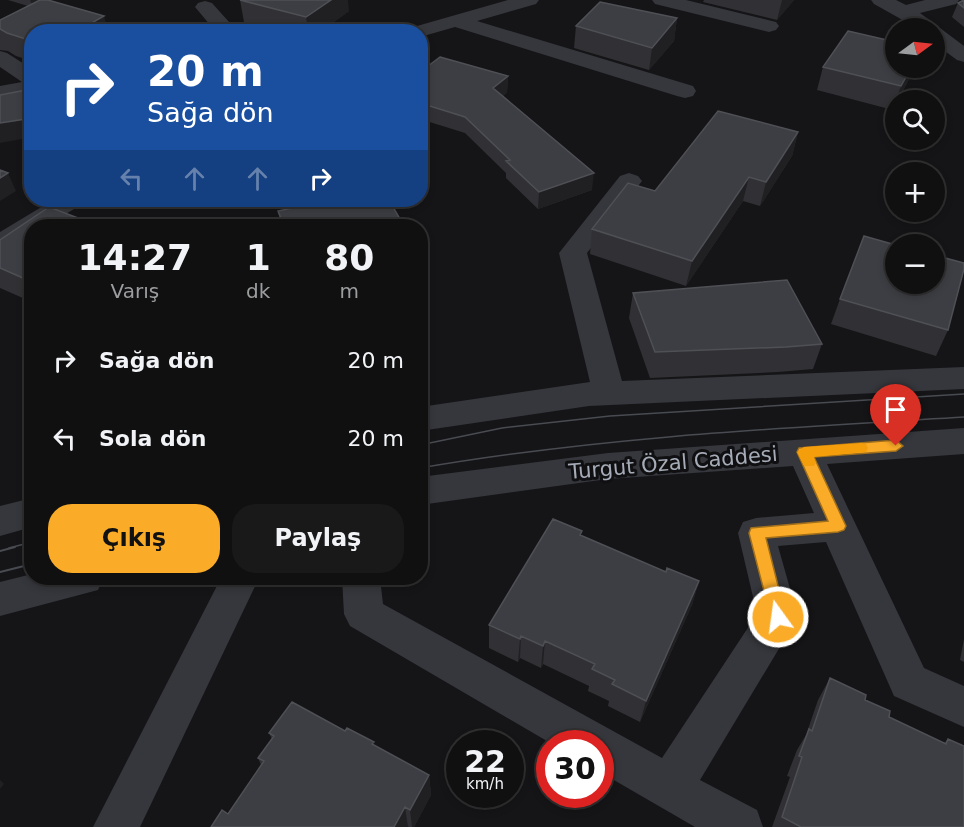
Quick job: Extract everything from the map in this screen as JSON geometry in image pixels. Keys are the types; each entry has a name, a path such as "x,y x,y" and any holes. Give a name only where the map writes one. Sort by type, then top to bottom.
{"street":[{"path":"428,29 529,0"},
{"path":"662,0 769,26"},
{"path":"881,0 915,18"},
{"path":"904,11 949,0"},
{"path":"203,3 207,24"},
{"path":"203,3 221,24"},
{"path":"455,21 685,91"},
{"path":"945,41 964,56"},
{"path":"0,57 24,74"},
{"path":"0,93 24,88"},
{"path":"609,393 573,253 629,181"},
{"path":"40,219 59,207"},
{"path":"0,244 24,229"},
{"path":"428,419 589,394 964,378"},
{"name":"Turgut Özal Caddesi","path":"428,490 608,466 964,441"},
{"path":"804,452 909,682 964,706"},
{"path":"0,521 24,514"},
{"path":"670,788 778,617 756,533 838,526"},
{"path":"0,599 56,585"},
{"path":"116,827 237,585"},
{"path":"362,585 364,615 568,730"},
{"path":"614,756 740,827"}],"building":[{"path":"40,0 48,0 104,16 90,24 24,24 24,38 0,29 0,20"},
{"path":"240,0 331,0 306,17"},
{"path":"964,0 964,8 958,3"},
{"path":"600,2 677,18 652,48 576,26"},
{"path":"848,31 885,39 885,78 905,78 901,86 823,67"},
{"path":"440,57 508,76 493,88 594,173 539,192 506,161 510,160 465,117 428,105 428,66"},
{"path":"24,90 24,119 0,123 0,95"},
{"path":"718,111 798,132 766,182 749,177 692,261 592,229 628,183 655,191"},
{"path":"0,170 8,173 0,178"},
{"path":"49,207 81,219 31,219"},
{"path":"297,207 393,207 400,219 281,219 278,211"},
{"path":"24,224 24,278 0,268 0,240"},
{"path":"864,236 885,242 885,294 945,294 945,258 964,263 948,330 840,299"},
{"path":"787,280 822,344 655,352 633,293"},
{"path":"553,519 582,531 580,535 666,572 667,568 699,581 646,701 612,684 615,680 592,669 595,664 545,641 543,646 521,636 520,639 489,625"},
{"path":"830,678 866,695 865,700 890,711 889,717 946,744 948,739 964,746 964,827 801,827 782,817 802,757 799,756 809,729 812,731"},
{"path":"292,702 345,731 347,728 374,742 372,744 429,775 410,810 405,807 394,827 211,827 222,810 228,814 264,761 258,758 274,736 269,733"}],"tram line":[{"path":"428,443 502,428 610,416 964,394"},
{"path":"428,467 555,448 623,441 964,417"},
{"path":"9,548 24,544"},
{"path":"0,551 15,547"},
{"path":"0,572 24,566"}],"slow traffic":[{"path":"809,463 804,452 861,448"}],"route":[{"path":"778,617 756,533 838,526 804,452 896,446"}]}
